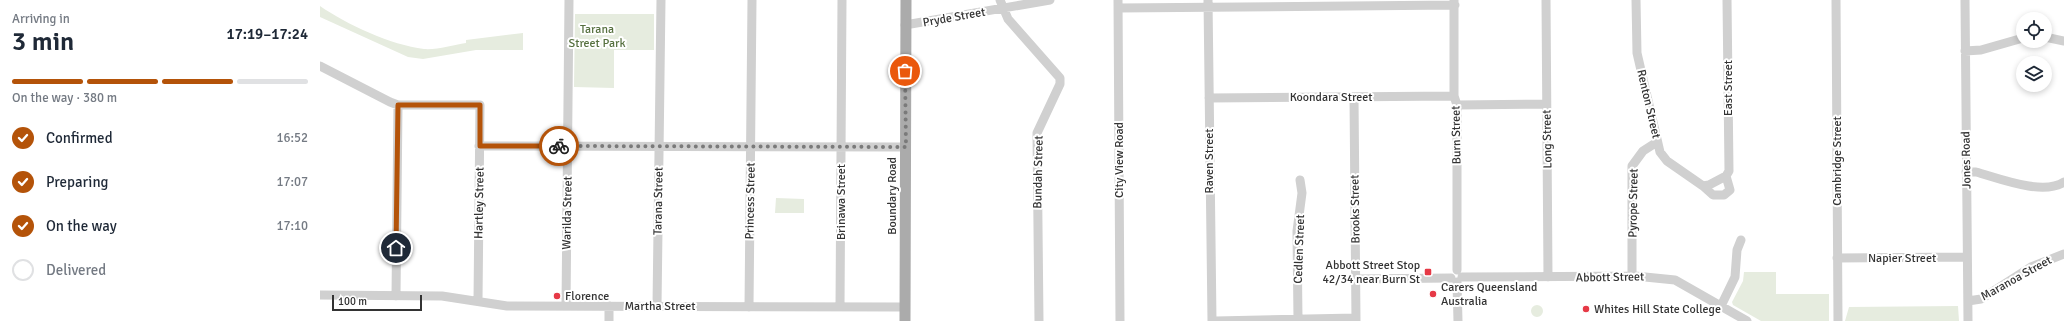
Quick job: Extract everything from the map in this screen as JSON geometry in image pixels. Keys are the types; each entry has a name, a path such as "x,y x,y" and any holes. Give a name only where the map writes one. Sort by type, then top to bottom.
{"main road":[{"name":"Boundary Road","path":"905,321 906,0"}],"street":[{"name":"Warilda Street","path":"566,306 569,0"},
{"name":"Tarana Street","path":"657,306 661,0"},
{"name":"Princess Street","path":"749,307 752,0"},
{"name":"Brinawa Street","path":"840,307 842,0"},
{"name":"Pryde Street","path":"905,25 1001,4 1050,0"},
{"name":"Long Street","path":"1546,0 1548,277"},
{"name":"Renton Street","path":"1636,0 1637,53 1660,152 1667,161 1713,194 1724,195 1730,190 1726,176"},
{"name":"East Street","path":"1726,176 1729,170 1727,0"},
{"name":"Cambridge Street","path":"1836,0 1838,321"},
{"name":"Jones Road","path":"1965,0 1968,321"},
{"path":"1118,4 1454,2"},
{"name":"Burn Street","path":"1454,2 1454,96 1457,105 1458,321"},
{"name":"Bundah Street","path":"1001,4 1008,19 1060,78 1060,84 1037,133 1039,321"},
{"name":"City View Road","path":"1118,4 1120,321"},
{"name":"Raven Street","path":"1208,4 1212,321"},
{"path":"2052,38 2064,41"},
{"path":"1965,51 1981,50 2016,40"},
{"path":"320,66 398,105 396,296"},
{"name":"Koondara Street","path":"1208,98 1454,96"},
{"name":"Brooks Street","path":"1354,97 1356,320"},
{"path":"1457,105 1546,104"},
{"name":"Hartley Street","path":"398,105 480,105 478,301"},
{"name":"Pyrope Street","path":"1632,276 1632,166 1643,151 1657,142"},
{"path":"480,146 906,147"},
{"path":"1966,172 1976,172 2040,187 2051,187 2064,182"},
{"path":"1703,186 1709,185 1726,176"},
{"name":"Cedlen Street","path":"1298,319 1297,231 1302,193 1300,180"},
{"path":"1721,306 1735,278 1737,250 1741,240"},
{"name":"Maranoa Street","path":"1968,301 1981,299 2031,267 2064,254"},
{"name":"Napier Street","path":"1837,258 1967,257"},
{"name":"Abbott Street","path":"1356,279 1457,276 1665,277 1675,280 1747,321"},
{"name":"Martha Street","path":"320,296 442,296 507,306 905,307"},
{"path":"608,321 609,306"},
{"path":"1216,321 1298,319 1356,320"}],"green space":[{"path":"320,6 369,33 411,47 434,49 466,43 466,40 523,33 523,50 476,50 423,59 408,57 320,17"},
{"name":"Tarana Street Park","path":"575,14 654,14 654,50 614,50 614,88 574,87"},
{"path":"776,198 804,199 804,213 775,213"},
{"path":"1744,272 1776,272 1776,294 1829,294 1829,321 1761,321 1733,305 1732,302 1743,281"},
{"path":"1535,305 1539,305 1543,311 1539,317 1535,317 1531,313 1531,309"},
{"path":"1958,306 1959,321 1845,321 1849,307"}],"way so far":[{"path":"559,146 906,147 905,71"}],"place":[{"name":"Abbott Street Stop 42/34 near Burn St","path":"1428,272"},
{"name":"Carers Queensland Australia","path":"1433,294"},
{"name":"Florence","path":"557,296"},
{"name":"Whites Hill State College","path":"1586,309"}],"route":[{"path":"396,248 398,105 480,105 480,146 559,146"}]}
